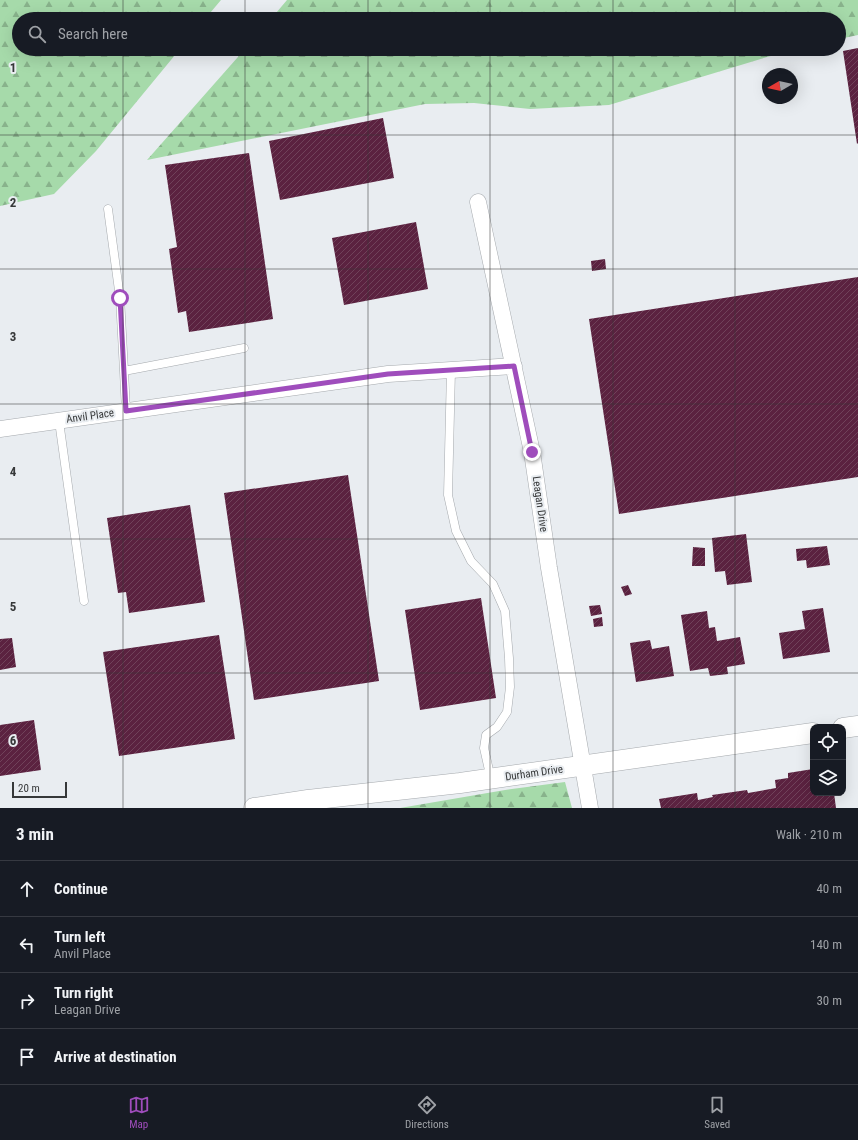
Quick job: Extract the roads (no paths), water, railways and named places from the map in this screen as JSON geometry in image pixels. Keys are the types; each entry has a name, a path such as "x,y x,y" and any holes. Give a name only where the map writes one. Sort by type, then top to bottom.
{"street":[{"name":"Leagan Drive","path":"478,202 532,452 549,568 590,808"},
{"name":"Anvil Place","path":"0,429 388,374 514,366"},
{"path":"846,728 858,726"},
{"name":"Durham Drive","path":"254,808 308,800 491,779 810,733"}],"lane":[{"path":"108,209 120,298 126,411"},
{"path":"124,371 244,348"},
{"path":"451,370 448,495 459,537 471,560 493,584 505,611 510,658 510,687 507,712 497,727 486,735 484,748 491,779"},
{"path":"59,420 84,601"}]}
